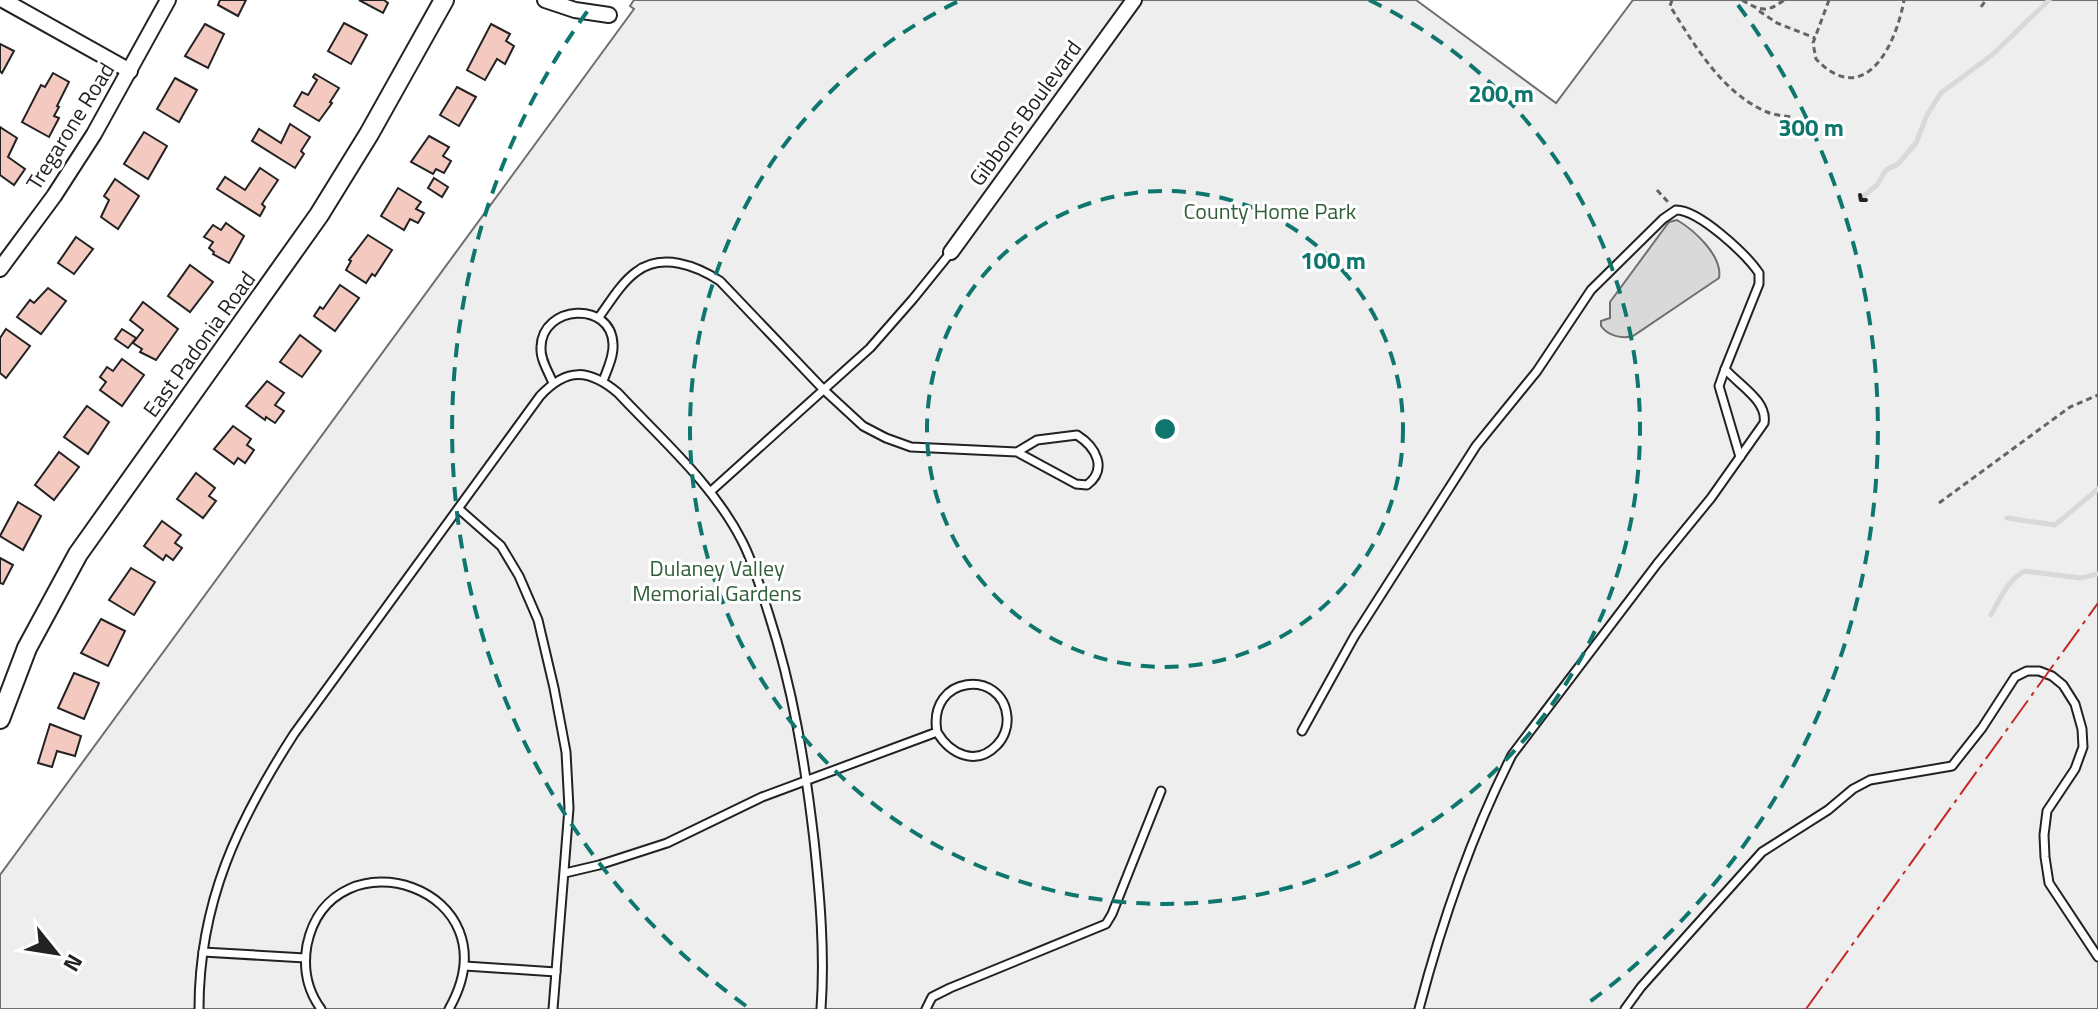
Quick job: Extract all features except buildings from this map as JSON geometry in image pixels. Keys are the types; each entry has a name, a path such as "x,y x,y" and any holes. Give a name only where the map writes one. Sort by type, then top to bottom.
{"street":[{"path":"3,0 130,71"},
{"name":"Tregarone Road","path":"0,269 70,171 168,0"},
{"name":"East Padonia Road","path":"0,719 27,648 78,554 312,226 369,134 444,0"},
{"path":"545,0 575,10 609,15"},
{"name":"Gibbons Boulevard","path":"951,252 1134,0"}],"lane":[{"path":"1302,731 1354,637 1476,446 1537,371 1591,290 1676,210 1695,215 1744,254 1759,273 1756,293 1719,386 1740,457"},
{"path":"710,492 870,348 951,252"},
{"path":"599,317 637,271 652,264 687,264 702,269 720,281 824,390 863,426 911,447 1017,452 1076,484 1087,485 1094,480 1098,470 1097,455 1089,443 1077,435 1037,440 1017,452"},
{"path":"553,383 540,345 546,328 558,318 583,312 599,317 613,343 603,381"},
{"path":"1419,1009 1450,901 1512,755 1711,498 1764,423 1766,413 1762,405 1725,369"},
{"path":"199,1009 203,952 214,898 243,819 264,780 294,734 553,383 572,375 590,375 618,393 710,492 742,541 761,593 779,645 796,713 807,779 819,890 821,1009"},
{"path":"459,509 501,546 519,576 538,620 554,688 566,752 569,808 553,1009"},
{"path":"1625,1009 1641,987 1762,852 1870,780 1952,766 1982,728 2006,687 2015,677 2027,671 2052,676 2063,685 2075,704 2082,729 2083,747 2075,769 2047,811 2045,857 2049,883 2098,957"},
{"path":"969,684 988,688 1004,705 1007,726 1002,739 987,753 965,756 954,752 937,732 934,719 937,706 942,697 959,686 969,684"},
{"path":"565,873 667,843 762,797 937,732"},
{"path":"926,1009 932,997 950,988 1106,924 1161,791"},
{"path":"321,1009 306,979 305,958 310,934 335,898 352,888 387,881 406,884 425,892 442,905 457,927 464,947 465,966 459,991 449,1009"},
{"path":"203,952 305,958"},
{"path":"465,966 556,972"}],"path":[{"path":"1672,0 1670,6 1697,49 1733,91 1768,113 1792,117"},
{"path":"1742,0 1777,23 1815,38"},
{"path":"1759,11 1772,9 1784,0"},
{"path":"1829,0 1813,43 1816,59 1837,76 1857,79 1874,68 1893,42 1904,0"},
{"path":"1981,7 1986,0"},
{"path":"1657,190 1676,210"},
{"path":"1939,503 2070,407 2098,395"}],"green space":[{"path":"634,0 1416,0 1556,103 1633,0 2098,0 2098,1009 0,1009 0,875 634,9 630,6"}],"shaded area":[{"path":"1677,220 1699,237 1712,253 1717,261 1719,278 1633,336 1620,337 1607,332 1601,321 1610,318 1610,302 1669,222"}],"waterway":[{"path":"1860,199 1916,143 1927,115 1941,93 1992,55 2049,0"},
{"path":"2007,518 2055,525 2098,489"},
{"path":"1991,615 2009,584 2025,571 2080,578 2098,574"}],"wall":[{"path":"1860,195 1861,200 1866,200"}],"power":[{"path":"1806,1009 2098,603"}],"park label":[{"name":"County Home Park","path":"1270,211"},
{"name":"Dulaney Valley Memorial Gardens","path":"717,580"}]}
